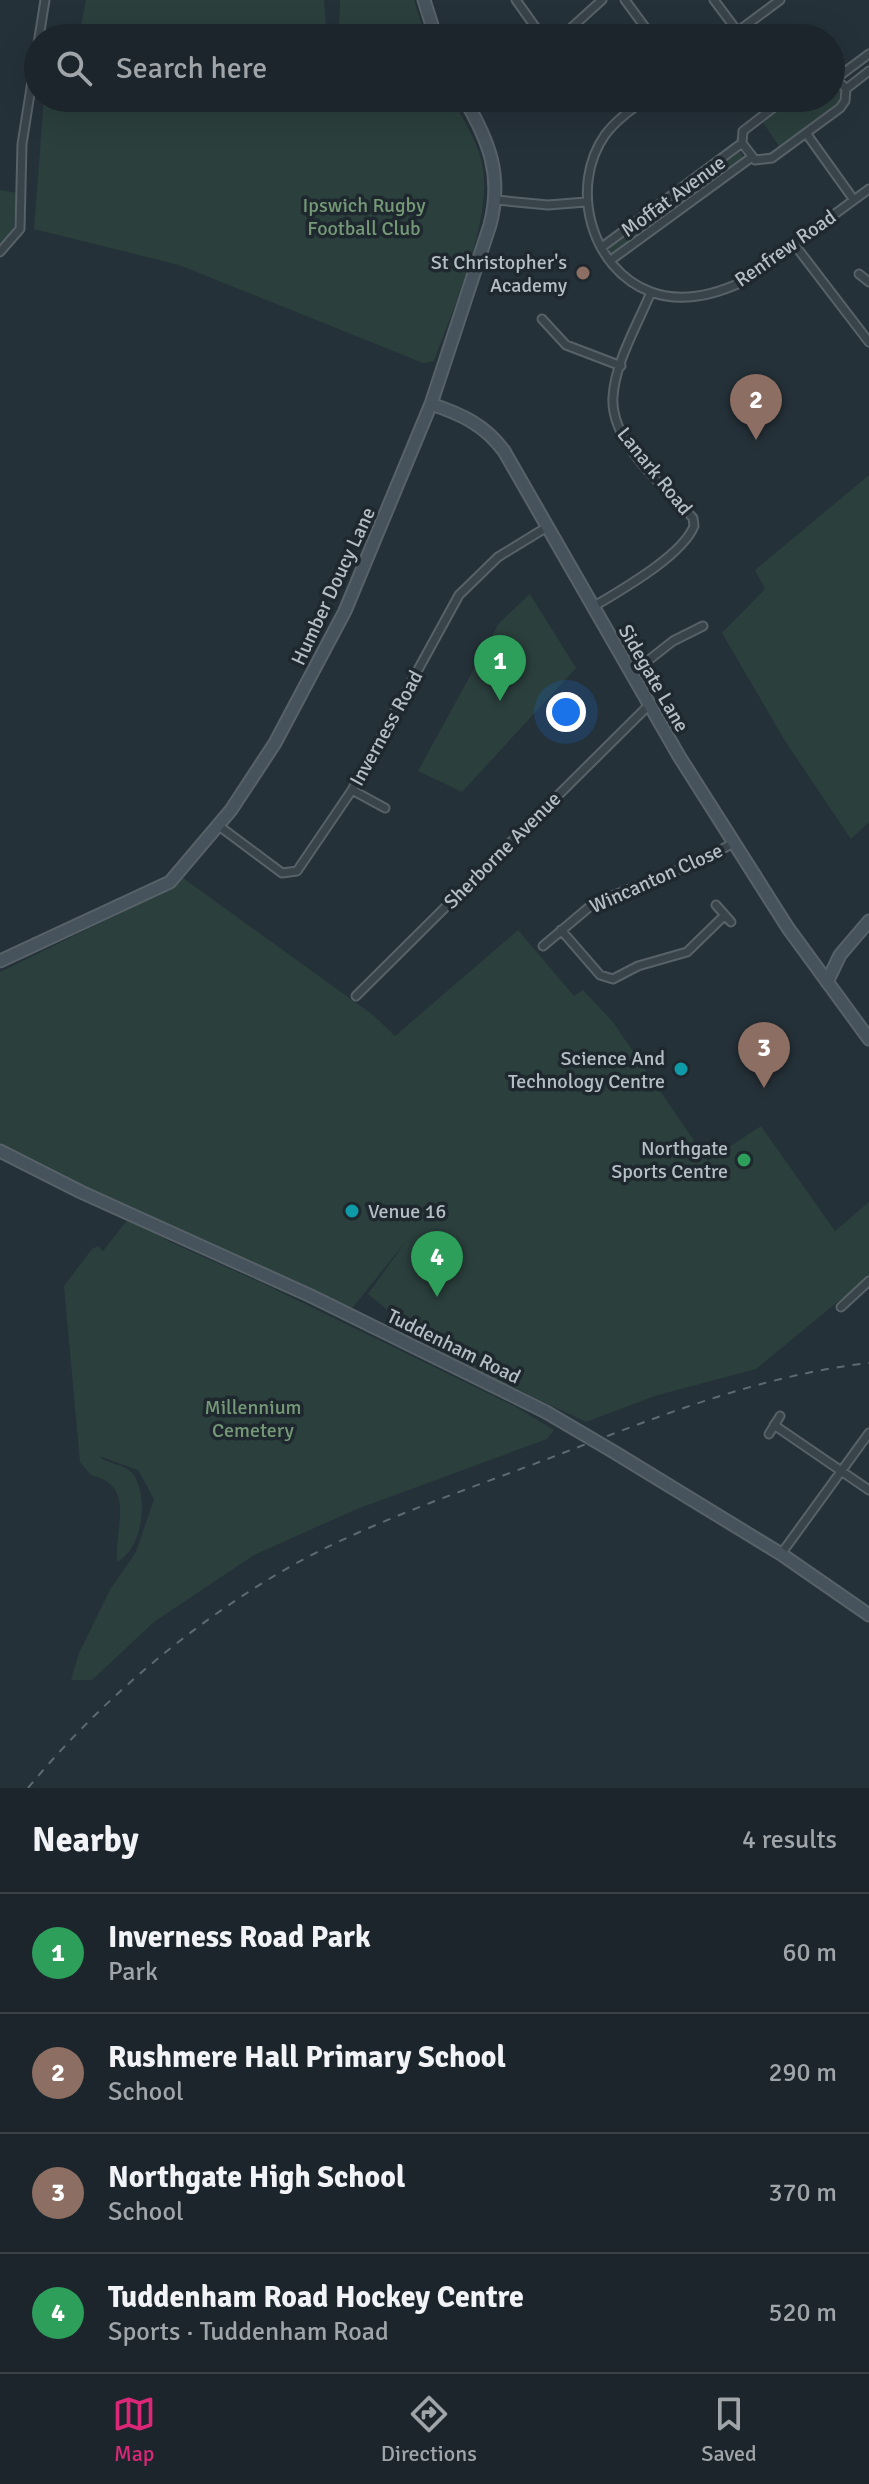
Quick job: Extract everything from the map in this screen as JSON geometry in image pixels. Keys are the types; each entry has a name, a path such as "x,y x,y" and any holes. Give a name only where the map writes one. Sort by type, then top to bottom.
{"street":[{"path":"41,24 45,0"},
{"path":"424,0 432,24"},
{"path":"516,0 533,24"},
{"path":"575,24 602,0"},
{"path":"625,0 643,24"},
{"path":"714,0 727,24"},
{"path":"749,24 780,0"},
{"path":"845,68 869,54"},
{"name":"Moffat Avenue","path":"845,92 869,71"},
{"path":"0,252 20,229 22,144 27,112"},
{"name":"Humber Doucy Lane","path":"0,961 170,882 219,826 275,743 345,611 431,404 496,200 491,149 472,112"},
{"path":"632,112 604,137 588,173 586,202 602,247 611,260 651,292"},
{"name":"Moffat Avenue","path":"767,112 743,131 742,143 759,161 772,158 835,112"},
{"path":"806,133 854,200"},
{"name":"Moffat Avenue","path":"602,247 742,143"},
{"name":"Moffat Avenue","path":"611,260 752,157"},
{"name":"Renfrew Road","path":"651,292 688,297 725,289 869,189"},
{"path":"496,200 548,205 586,202"},
{"path":"794,244 869,342"},
{"path":"859,274 869,282"},
{"name":"Lanark Road","path":"593,607 637,580 686,539 694,526 693,518 632,448 616,422 613,393 651,292"},
{"path":"542,319 566,345 621,366"},
{"name":"Sidegate Lane","path":"431,404 468,418 496,440 649,705 733,843 817,969 869,1039"},
{"name":"Inverness Road","path":"219,826 282,873 290,875 297,871 352,790 459,595 498,557 547,527"},
{"path":"631,674 673,641 703,626"},
{"name":"Sherborne Avenue","path":"356,996 649,705"},
{"path":"352,790 385,808"},
{"name":"Wincanton Close","path":"543,946 602,899 703,860 733,843"},
{"path":"716,905 731,922"},
{"path":"561,930 600,975 613,979 638,966 687,952 725,915"},
{"path":"827,982 840,955 869,921"},
{"path":"817,969 840,955"},
{"name":"Tuddenham Road","path":"0,1151 546,1412 781,1554 869,1615"},
{"path":"841,1307 869,1281"},
{"path":"769,1434 780,1416"},
{"path":"774,1425 869,1490"},
{"path":"781,1554 869,1433"}],"green space":[{"path":"86,0 324,0 326,24 81,24"},
{"path":"340,0 414,0 422,24 339,24"},
{"name":"Ipswich Rugby Football Club","path":"43,112 459,112 481,159 484,181 478,233 461,288 434,361 423,363 179,265 34,229"},
{"path":"772,112 826,112 781,149 761,120"},
{"path":"738,152 742,153 743,159 614,254 609,253 609,247"},
{"path":"0,190 17,193 13,233 0,243"},
{"path":"869,475 869,822 851,839 785,741 722,633 765,589 755,570"},
{"path":"530,594 576,668 462,792 418,771 499,623"},
{"path":"183,878 373,1015 395,1036 518,930 574,996 583,990 613,1022 708,1161 761,1126 835,1231 869,1202 869,1276 756,1369 655,1396 586,1422 440,1353 368,1294 406,1241 350,1311 0,1146 0,972 172,888"},
{"name":"Millennium Cemetery","path":"128,1219 516,1407 554,1430 547,1439 357,1509 254,1555 154,1622 92,1680 71,1680 79,1653 111,1588 136,1552 154,1499 138,1470 99,1456 132,1473 141,1494 138,1534 133,1546 117,1562 119,1498 114,1488 105,1480 91,1475 80,1462 64,1286 92,1249 98,1246 103,1251"}],"railway":[{"path":"28,1788 81,1729 171,1648 236,1600 303,1559 413,1510 675,1411 790,1377 869,1363"}],"place":[{"name":"St Christopher's Academy","path":"583,273"},
{"name":"Rushmere Hall Primary School","path":"756,440"},
{"name":"Inverness Road Park","path":"500,701"},
{"name":"Science And Technology Centre","path":"681,1069"},
{"name":"Northgate High School","path":"764,1088"},
{"name":"Northgate Sports Centre","path":"744,1160"},
{"name":"Venue 16","path":"352,1211"},
{"name":"Tuddenham Road Hockey Centre","path":"437,1297"}]}
